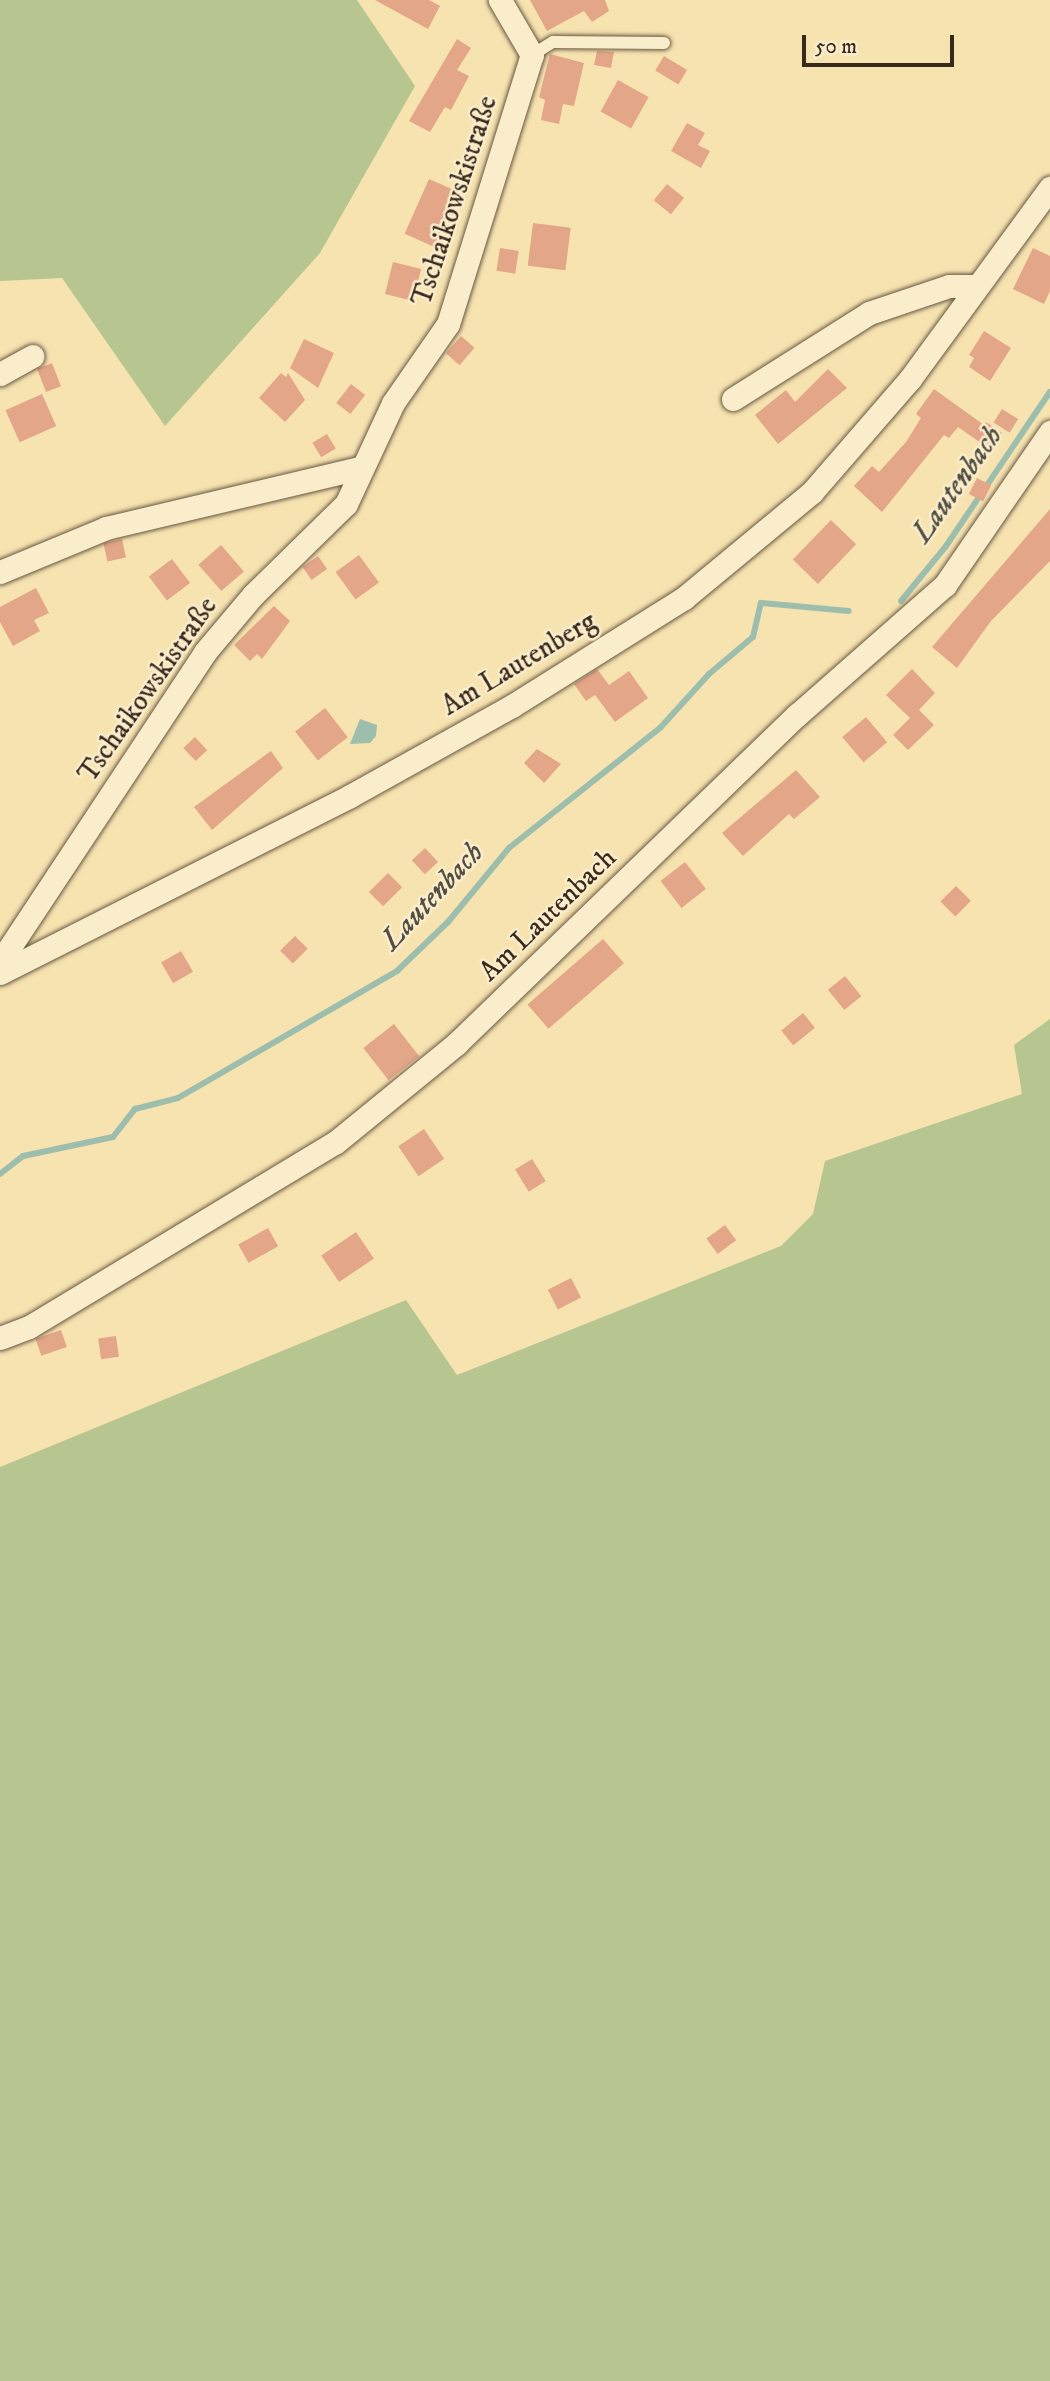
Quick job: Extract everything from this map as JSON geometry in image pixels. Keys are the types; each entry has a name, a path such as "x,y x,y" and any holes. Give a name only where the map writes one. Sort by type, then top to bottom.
{"street":[{"path":"500,0 531,55"},
{"name":"Tschaikowskistraße","path":"0,962 205,652 253,595 346,504 360,468 393,403 448,324 531,55"},
{"name":"Am Lautenberg","path":"0,973 351,796 512,706 684,598 812,492 910,379 1050,188"},
{"path":"733,399 869,313 949,286 976,286"},
{"path":"0,374 32,356"},
{"name":"Am Lautenbach","path":"0,1338 41,1320 336,1142 456,1044 797,715 944,584 1050,432"},
{"path":"0,572 106,528 360,468"}],"lane":[{"path":"531,55 553,43 664,43"}],"green space":[{"path":"0,0 357,0 415,86 320,253 165,426 62,278 0,281"},
{"path":"1050,1019 1050,2381 0,2381 0,1467 406,1300 457,1375 781,1246 813,1214 825,1161 1022,1094 1014,1045"}],"shaded area":[{"path":"360,719 377,725 376,736 370,743 350,744"}],"building":[{"path":"375,0 429,0 440,6 428,29"},
{"path":"530,0 605,0 609,11 592,22 584,11 547,31"},
{"path":"457,39 471,48 457,70 469,76 451,110 445,107 430,132 409,121"},
{"path":"597,51 614,52 611,68 594,65"},
{"path":"550,54 584,63 574,106 563,104 559,124 541,120 545,100 539,97"},
{"path":"664,56 687,70 678,84 655,71"},
{"path":"618,80 649,97 631,128 601,111"},
{"path":"687,123 705,133 698,145 710,151 701,168 671,151"},
{"path":"429,179 458,192 434,247 405,234"},
{"path":"667,184 684,198 671,214 654,200"},
{"path":"533,223 571,228 565,270 528,266"},
{"path":"500,248 519,251 515,274 496,271"},
{"path":"1033,248 1050,256 1050,291 1044,304 1013,289"},
{"path":"393,262 421,269 413,301 385,294"},
{"path":"984,331 1011,348 990,381 969,367 974,358 969,355"},
{"path":"461,336 475,348 459,365 446,353"},
{"path":"304,339 334,353 318,388 290,368"},
{"path":"52,363 61,386 46,392 37,369"},
{"path":"828,369 847,388 778,444 755,415 786,390 795,402"},
{"path":"281,373 286,377 288,373 305,400 285,422 259,398"},
{"path":"351,384 365,395 350,414 336,403"},
{"path":"934,389 984,425 986,422 1002,433 991,450 958,427 949,438 944,435 882,512 854,486 872,466 879,472 906,442 921,418 916,414"},
{"path":"42,394 56,426 20,442 5,410"},
{"path":"1002,409 1018,419 1010,433 994,423"},
{"path":"327,434 336,449 321,457 312,443"},
{"path":"977,478 991,485 983,501 969,494"},
{"path":"1050,509 1050,561 991,621 957,668 932,647"},
{"path":"831,520 856,544 818,584 793,560"},
{"path":"122,539 126,558 107,562 103,543"},
{"path":"221,545 244,571 221,591 198,565"},
{"path":"359,555 379,583 356,600 336,572"},
{"path":"318,556 327,569 312,580 302,567"},
{"path":"172,559 190,583 167,600 149,576"},
{"path":"36,588 49,613 34,620 40,631 13,646 0,622 0,607"},
{"path":"274,606 290,621 262,659 257,654 250,661 234,645"},
{"path":"597,669 609,685 629,671 648,698 615,722 595,695 586,701 574,684"},
{"path":"912,669 935,693 919,710 934,725 908,750 893,735 910,718 886,695"},
{"path":"325,708 348,737 318,761 295,731"},
{"path":"866,717 887,742 863,762 842,737"},
{"path":"195,737 207,750 196,761 183,748"},
{"path":"537,749 561,764 544,783 524,763"},
{"path":"271,751 283,768 212,830 194,807"},
{"path":"796,770 820,797 794,819 789,814 743,856 722,833"},
{"path":"425,848 438,862 425,874 412,860"},
{"path":"685,862 706,889 682,908 661,881"},
{"path":"388,873 402,887 383,906 369,892"},
{"path":"956,886 971,901 955,916 940,902"},
{"path":"295,936 308,949 293,964 280,951"},
{"path":"603,939 624,963 549,1029 528,1005"},
{"path":"181,951 193,972 173,983 161,962"},
{"path":"845,976 861,996 844,1010 828,990"},
{"path":"803,1013 815,1028 793,1045 781,1031"},
{"path":"394,1024 419,1056 389,1080 363,1048"},
{"path":"424,1129 444,1159 418,1176 398,1146"},
{"path":"532,1159 546,1181 529,1192 515,1170"},
{"path":"725,1225 736,1240 718,1254 706,1239"},
{"path":"268,1228 278,1246 248,1263 238,1244"},
{"path":"356,1232 374,1259 339,1282 321,1255"},
{"path":"571,1278 581,1298 558,1309 548,1290"},
{"path":"61,1330 67,1347 41,1356 35,1339"},
{"path":"116,1336 119,1357 101,1359 98,1339"}],"waterway":[{"name":"Lautenbach","path":"901,601 946,546 1050,392"},
{"name":"Lautenbach","path":"0,1174 23,1156 113,1137 135,1109 178,1098 397,971 448,922 509,848 660,728 709,674 753,637 761,603 849,611"}]}
